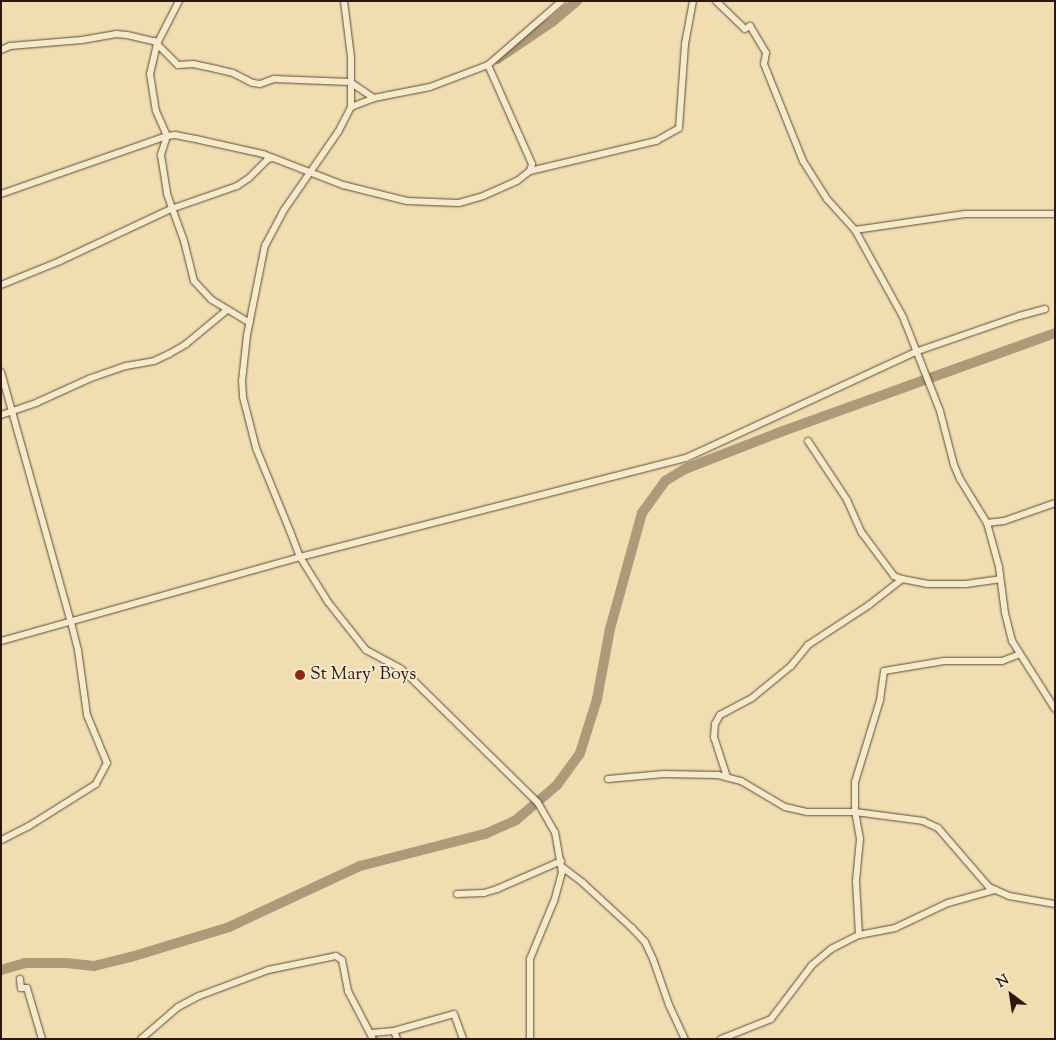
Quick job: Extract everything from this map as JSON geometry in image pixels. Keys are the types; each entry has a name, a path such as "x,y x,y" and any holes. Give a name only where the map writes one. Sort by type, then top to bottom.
{"street":[{"path":"179,1 157,44 150,74 156,111 167,136 161,155 167,194 184,241 194,281 205,294 227,310 239,315 250,323"},
{"path":"344,1 351,58 351,107 338,132 309,174 265,245 250,323 242,381 243,397 256,448 300,557 328,602 366,650 401,669 468,737 538,803 555,832 561,864 559,885 530,959 528,979 530,1039"},
{"path":"351,107 374,98 430,87 488,65 562,1"},
{"path":"1,194 167,136 175,135 273,158 309,174 343,185 407,201 459,203 482,196 516,181 530,171 656,141 679,128 684,44 693,1"},
{"path":"716,1 745,30 750,26 766,53 764,64 802,161 827,199 855,230 903,317 940,411 954,465 960,479 987,523 1000,579 1008,630 1020,654 1055,709"},
{"path":"1,50 10,46 82,40 116,34 147,39 157,44 178,65 193,64 216,68 260,84 274,79 350,82 374,98"},
{"path":"488,65 532,164 530,171"},
{"path":"1,285 60,261 171,209 237,186 273,158"},
{"path":"855,230 966,214 1055,214"},
{"path":"1,641 300,557 686,458 749,427 918,352 1018,316 1045,309"},
{"path":"1,415 104,373 154,361 186,344 227,310"},
{"path":"1,372 71,622 78,650 87,715 106,759 105,769 96,784 29,826 1,840"},
{"path":"808,441 847,500 862,533 894,576 927,584 966,584 1000,579"},
{"path":"987,523 1004,521 1055,503"},
{"path":"727,777 714,737 715,724 720,715 752,698 791,666 813,641 869,605 902,579"},
{"path":"859,935 856,881 860,839 855,812 854,782 880,700 884,671 944,661 1002,661 1020,654"},
{"path":"608,779 686,773 727,777 748,784 785,806 807,812 855,812 923,821 938,828 989,887 1009,896 1055,904"},
{"path":"457,894 484,893 496,890 561,864"},
{"path":"561,864 645,942 653,958 668,1005 685,1039"},
{"path":"721,1039 770,1019 812,965 831,949 859,935 895,928 948,903 995,890"},
{"path":"141,1039 178,1007 199,996 268,970 305,964 336,956 344,964 348,991 372,1036 454,1014 463,1039"},
{"path":"20,979 20,988 27,988 42,1039"},
{"path":"394,1031 397,1039"}],"waterway":[{"path":"497,59 552,22 577,1"},
{"path":"1,970 25,963 66,963 94,966 131,957 229,927 360,866 485,834 516,820 557,785 580,753 597,699 610,629 642,513 665,481 685,469 783,431 1055,333"}],"place":[{"name":"St Mary' Boys","path":"300,675"}]}
